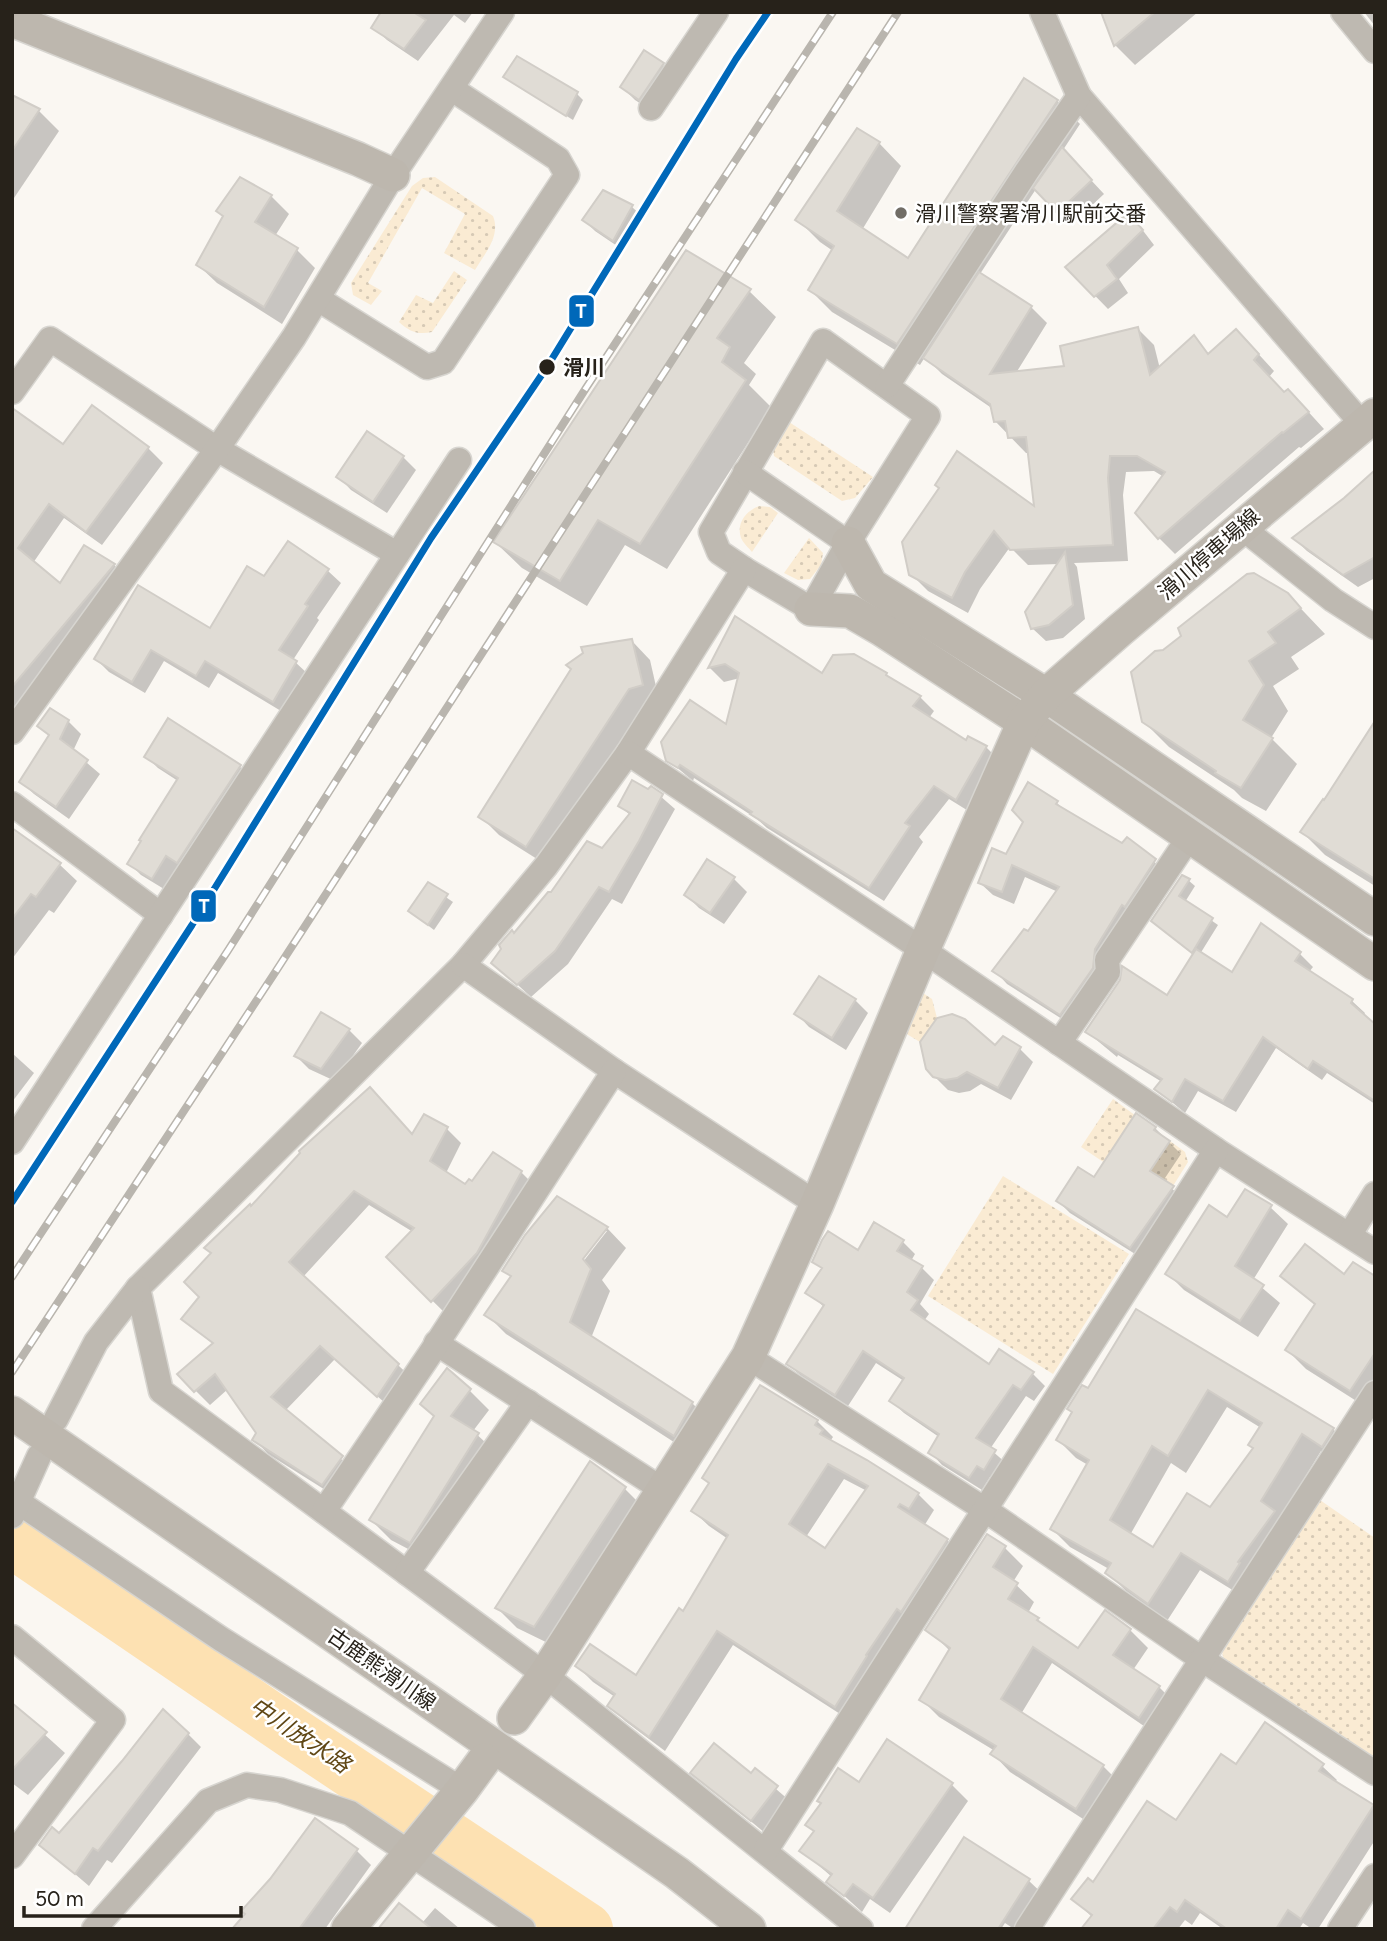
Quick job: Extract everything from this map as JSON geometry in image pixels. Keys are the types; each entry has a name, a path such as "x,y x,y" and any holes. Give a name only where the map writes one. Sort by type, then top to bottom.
{"street":[{"path":"12,732 217,449 318,299 393,175 502,12"},
{"path":"651,108 715,12"},
{"path":"1042,12 1079,96 1369,420"},
{"path":"1343,12 1375,51"},
{"path":"12,20 393,175"},
{"path":"318,299 427,368 443,362 567,175 558,159 452,89"},
{"path":"887,386 1079,96"},
{"path":"12,392 50,339 217,449 397,554"},
{"path":"811,609 848,543 928,416 823,341 710,533 719,552 811,609 850,611 1024,722 1375,964"},
{"name":"滑川停車場線","path":"514,1718 545,1675 748,1357 817,1204 923,950 1024,722 1046,695 1240,526 1369,420"},
{"path":"12,1142 459,460"},
{"path":"745,472 848,543 871,585 1046,695 1375,919"},
{"path":"1240,526 1332,600 1375,627"},
{"path":"457,1797 221,1639 15,1510 35,1429 96,1342 138,1288 463,965 546,866 628,753 744,569"},
{"path":"628,753 1216,1150 1375,1252"},
{"path":"12,804 161,915"},
{"path":"1059,1043 1108,972 1107,960 1189,836"},
{"path":"463,965 614,1072 817,1204"},
{"path":"324,1511 614,1072"},
{"path":"766,1850 1216,1150"},
{"path":"1350,1234 1375,1194"},
{"path":"138,1288 162,1391 545,1675 861,1929"},
{"path":"436,1343 663,1490"},
{"path":"748,1357 984,1509 1203,1660 1375,1773"},
{"path":"1027,1929 1375,1393"},
{"path":"407,1573 528,1402"},
{"name":"古鹿熊滑川線","path":"35,1429 677,1873 749,1929"},
{"path":"12,1637 113,1720 12,1856"},
{"path":"348,1929 457,1797 484,1760"},
{"path":"94,1929 208,1801 247,1785 280,1790 350,1813 412,1850 523,1929"},
{"path":"1340,1929 1375,1875"}],"shaded area":[{"path":"435,177 493,216 493,237 475,270 444,253 465,214 422,188 368,283 382,291 371,305 353,295 351,283 412,186 423,178"},
{"path":"454,271 467,280 432,332 414,332 399,322 416,295 433,303"},
{"path":"789,422 873,477 855,498 842,501 774,456 773,449"},
{"path":"759,506 770,507 778,513 752,552 741,538 740,527 746,514"},
{"path":"809,538 823,553 821,565 810,579 798,580 784,573"},
{"path":"923,993 932,999 937,1018 920,1042 905,1033"},
{"path":"1113,1099 1185,1152 1188,1162 1163,1202 1081,1147"},
{"path":"1003,1176 1129,1254 1053,1374 928,1296"},
{"path":"1317,1498 1375,1538 1375,1760 1224,1662 1221,1645"}],"building":[{"path":"381,12 413,12 426,20 404,49 371,28"},
{"path":"1101,12 1155,12 1114,46"},
{"path":"644,50 664,63 639,100 620,87"},
{"path":"517,56 578,92 566,116 503,77"},
{"path":"1024,78 1058,100 897,344 808,290 834,246 795,220 857,128 880,142 837,211 908,258"},
{"path":"12,95 40,109 12,151"},
{"path":"1062,147 1092,180 1057,213 1033,188"},
{"path":"240,177 272,195 255,222 298,248 264,307 196,265 223,216 216,211"},
{"path":"603,190 633,205 613,241 582,220"},
{"path":"1128,213 1143,230 1107,265 1117,279 1094,297 1065,267"},
{"path":"686,250 751,289 717,338 730,347 722,362 746,380 640,544 598,520 560,581 493,542"},
{"path":"979,272 1032,306 990,374 1064,366 1060,346 1138,327 1150,375 1194,335 1208,354 1236,329 1259,354 1254,360 1284,392 1288,389 1309,412 1158,539 1135,513 1165,472 1137,456 1110,456 1108,478 1113,545 1010,550 994,531 965,572 952,598 909,575 902,542 939,488 935,485 957,451 1034,506 1026,437 1008,438 1005,421 994,422 990,404 923,358"},
{"path":"92,405 149,447 86,532 49,504 18,548 60,583 84,545 115,564 12,687 12,408 63,444"},
{"path":"367,431 404,456 373,502 336,477"},
{"path":"1375,470 1375,557 1343,575 1292,538"},
{"path":"288,541 329,569 279,650 297,661 273,702 205,661 196,676 151,650 132,682 94,659 138,585 210,628 247,566 264,576"},
{"path":"1065,552 1073,605 1049,625 1031,629 1025,612"},
{"path":"1254,573 1288,593 1301,608 1268,632 1276,643 1249,661 1264,685 1243,720 1273,738 1241,788 1142,722 1131,672 1155,651 1163,650 1181,636 1178,628 1247,574"},
{"path":"735,616 822,673 833,655 854,654 921,696 913,706 966,740 968,736 987,746 956,800 934,786 905,823 910,826 869,888 750,814 752,812 680,765 678,768 666,761 661,742 690,700 726,724 739,673 725,664 708,668"},
{"path":"632,639 643,685 629,689 526,847 478,817 571,669 566,665 583,653 581,647"},
{"path":"50,708 69,720 60,739 88,760 56,807 19,782 49,735 37,726"},
{"path":"168,718 241,765 177,863 166,856 152,879 127,864 178,778 144,757"},
{"path":"1375,721 1375,879 1300,832"},
{"path":"632,780 648,789 651,786 663,794 639,841 609,892 599,887 555,951 517,985 491,963 501,949 499,945 512,930 514,933 548,892 551,892 587,841 602,848 630,813 618,806"},
{"path":"1028,782 1058,801 1056,804 1122,843 1127,837 1156,859 1125,907 1122,905 1095,949 1093,968 1060,1015 992,971 1024,929 1028,931 1059,887 1012,865 1002,892 978,883 992,848 1006,854 1023,822 1012,810"},
{"path":"12,828 61,863 36,897 31,894 12,919"},
{"path":"707,859 735,877 710,913 684,895"},
{"path":"1182,875 1190,879 1179,896 1213,918 1192,953 1151,921"},
{"path":"428,882 448,894 428,925 408,911"},
{"path":"1261,923 1301,952 1295,961 1353,999 1351,1003 1375,1024 1375,1101 1313,1061 1308,1069 1263,1037 1223,1101 1185,1079 1172,1102 1154,1089 1162,1079 1085,1032 1120,980 1122,966 1167,995 1196,949 1232,972"},
{"path":"819,976 856,999 832,1038 794,1014"},
{"path":"321,1012 350,1029 321,1069 294,1056"},
{"path":"952,1014 965,1019 995,1045 1003,1036 1021,1047 998,1088 967,1072 957,1078 945,1080 933,1077 926,1069 920,1042 937,1018"},
{"path":"370,1087 412,1134 424,1114 448,1127 430,1161 465,1184 469,1179 472,1181 493,1152 522,1171 477,1253 431,1302 386,1257 414,1228 354,1191 289,1262 399,1364 377,1397 320,1346 271,1397 343,1456 322,1485 252,1440 256,1433 215,1374 194,1392 177,1374 213,1343 181,1319 199,1297 184,1282 211,1253 204,1248 250,1204 251,1206 299,1151"},
{"path":"1136,1113 1170,1141 1150,1171 1174,1186 1130,1248 1056,1201 1078,1167 1094,1177"},
{"path":"1245,1189 1272,1205 1235,1266 1264,1285 1240,1321 1165,1274 1209,1205 1227,1217"},
{"path":"557,1196 608,1227 583,1259 591,1269 570,1322 693,1402 674,1436 484,1315 511,1276 502,1271 525,1235"},
{"path":"874,1222 904,1240 897,1251 923,1266 907,1292 918,1300 911,1310 989,1364 999,1349 1034,1372 1021,1390 1013,1385 976,1438 996,1450 984,1470 977,1466 969,1478 928,1453 939,1434 889,1401 904,1378 863,1351 835,1395 786,1364 824,1305 805,1293 822,1268 812,1262 822,1240 828,1231 858,1250"},
{"path":"1305,1244 1344,1274 1353,1262 1375,1276 1375,1353 1350,1391 1285,1350 1315,1304 1280,1276"},
{"path":"1136,1309 1334,1428 1322,1447 1302,1434 1261,1501 1275,1511 1238,1562 1240,1563 1228,1582 1181,1553 1148,1604 1105,1573 1111,1563 1050,1529 1089,1460 1056,1440 1072,1412 1067,1409 1082,1385 1088,1388","holes":["1208,1390 1262,1423 1248,1445 1253,1448 1210,1507 1187,1493 1153,1547 1110,1520 1152,1446 1168,1456"]},
{"path":"447,1368 471,1389 451,1416 479,1433 410,1543 369,1520 434,1416 420,1404"},
{"path":"760,1385 818,1420 815,1425 823,1430 820,1434 919,1493 909,1509 900,1504 898,1507 948,1539 901,1612 897,1609 866,1655 835,1707 717,1631 649,1737 607,1706 615,1694 575,1666 590,1644 636,1675 679,1608 683,1611 728,1535 691,1511 709,1483 702,1478","holes":["828,1464 868,1486 825,1548 789,1524"]},
{"path":"590,1461 626,1487 534,1627 495,1608"},
{"path":"987,1534 1006,1546 993,1567 1018,1583 1008,1599 1039,1618 1037,1620 1078,1648 1105,1610 1131,1629 1113,1655 1160,1686 1139,1718 1033,1647 1001,1699 1104,1765 1076,1809 990,1754 996,1746 919,1700 950,1648 925,1630"},
{"path":"12,1703 47,1732 12,1770"},
{"path":"163,1709 189,1733 98,1851 93,1848 75,1874 39,1845 52,1827 59,1833"},
{"path":"1265,1722 1324,1764 1319,1771 1374,1805 1301,1919 1288,1910 1276,1929 1227,1929 1185,1900 1177,1912 1170,1907 1153,1929 1081,1929 1092,1915 1071,1899 1088,1878 1093,1882 1147,1801 1176,1820 1221,1754 1236,1764"},
{"path":"887,1739 953,1783 873,1898 853,1884 844,1896 826,1882 832,1874 799,1851 814,1831 805,1825 821,1803 817,1801 838,1768 859,1782"},
{"path":"714,1743 751,1773 755,1768 778,1786 751,1821 690,1773"},
{"path":"315,1818 358,1849 299,1929 232,1929 245,1914 241,1911 270,1879"},
{"path":"964,1837 1030,1879 998,1929 905,1929"},
{"path":"399,1903 432,1929 378,1929"}],"waterway":[{"name":"中川放水路","path":"12,1542 587,1929"}],"railway":[{"path":"12,1277 227,952 586,388 833,12"},
{"path":"12,1372 276,971 898,12"}],"transit line":[{"name":"T","path":"12,1202 192,925 431,538 547,367 736,59 768,12"}],"place":[{"name":"滑川警察署滑川駅前交番","path":"901,213"},
{"name":"滑川","path":"547,367"}]}
